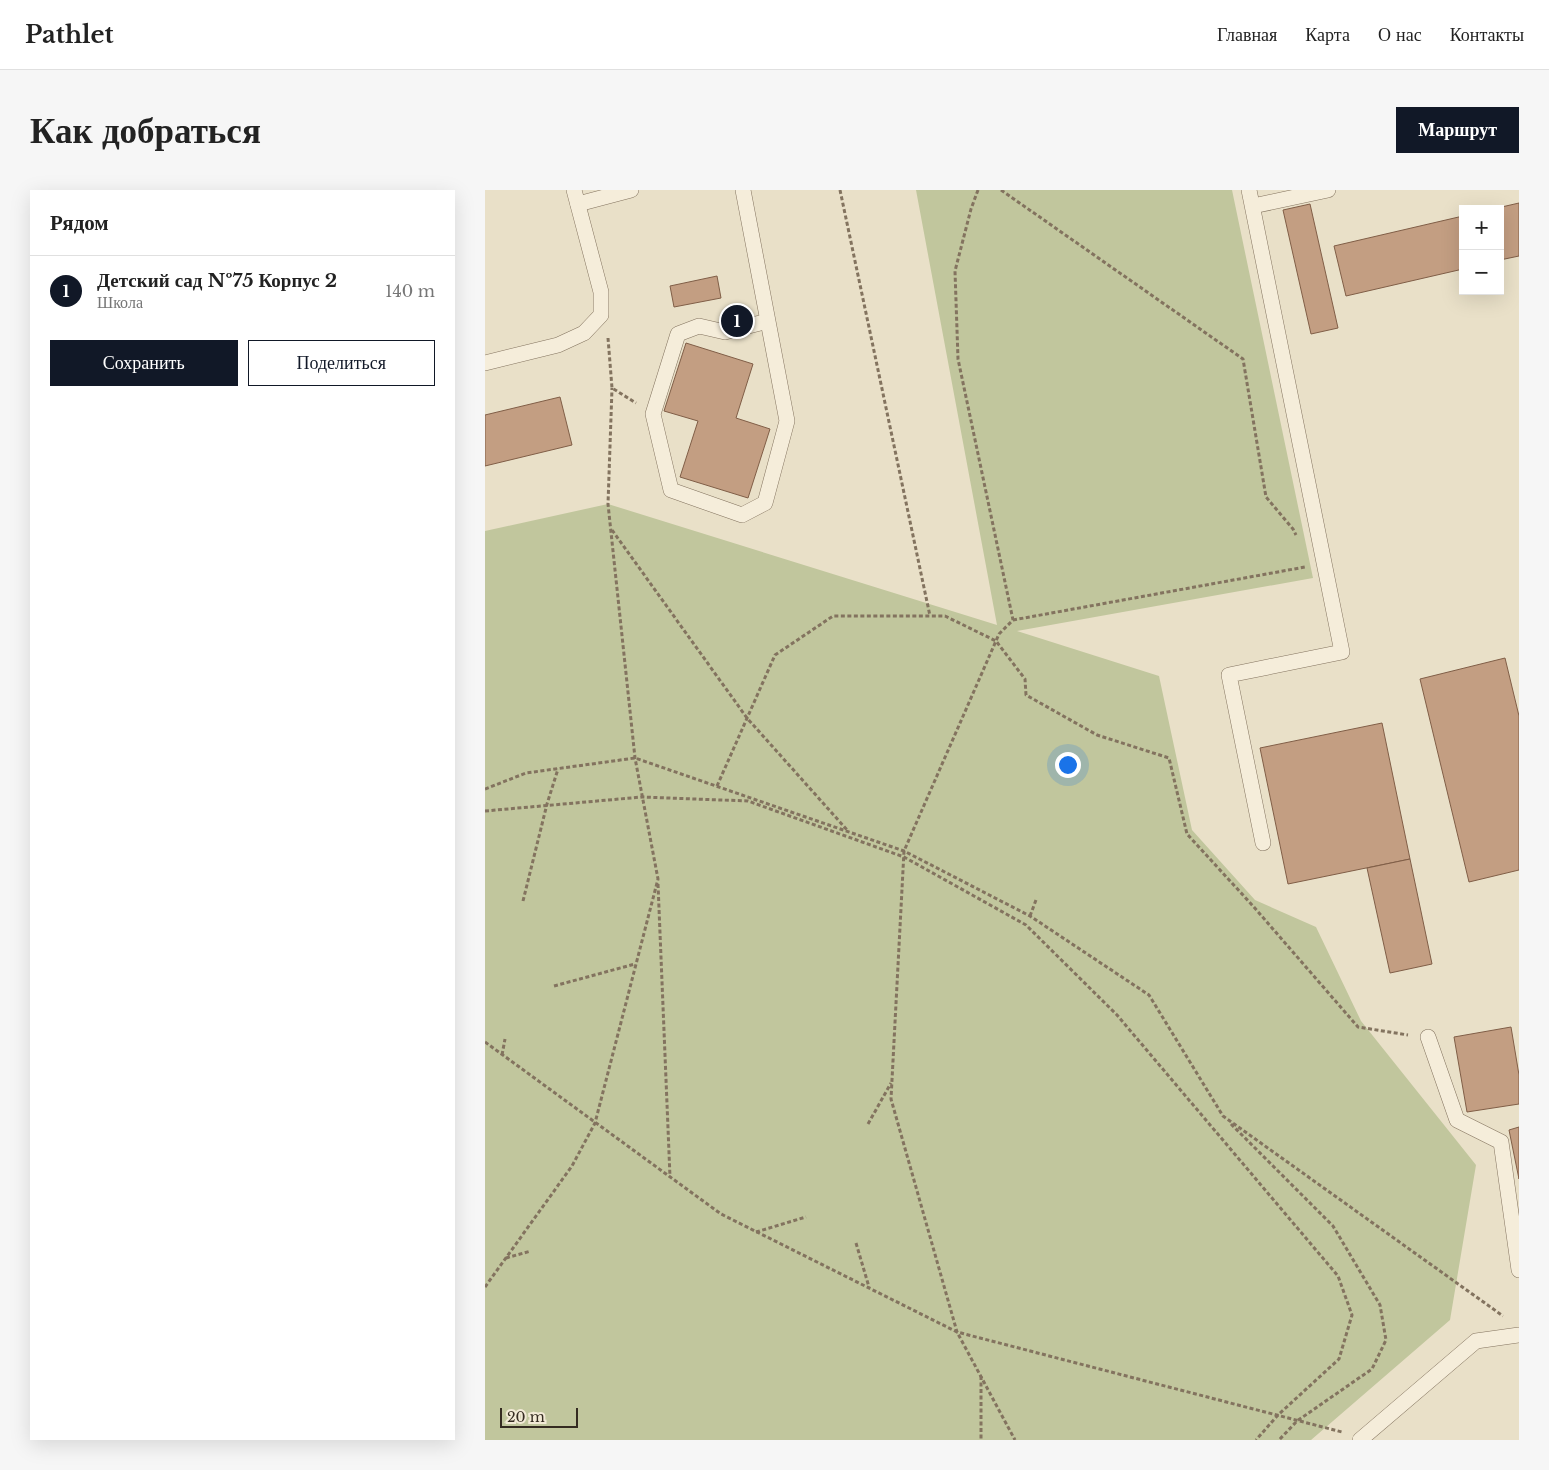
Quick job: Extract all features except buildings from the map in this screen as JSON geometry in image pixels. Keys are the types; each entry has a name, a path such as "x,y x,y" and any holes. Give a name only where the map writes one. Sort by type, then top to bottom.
{"lane":[{"path":"485,363 557,345 584,333 601,315 601,292 576,197 631,190"},
{"path":"743,190 768,321 787,421 765,504 742,515 671,490 653,414 678,334 699,326 725,332 768,321"},
{"path":"1249,190 1342,652 1229,675 1263,843"},
{"path":"1253,206 1328,190"},
{"path":"1428,1037 1457,1120 1501,1142 1519,1270"},
{"path":"1361,1439 1476,1341 1519,1335"}],"path":[{"path":"840,190 930,616"},
{"path":"978,190 971,209 955,271 957,359 1013,620"},
{"path":"1001,190 1243,360 1266,497 1293,529 1297,538"},
{"path":"601,315 607,329 612,388 608,504 610,528 635,758 658,879 670,1177"},
{"path":"612,388 653,414"},
{"path":"610,528 747,718 849,832"},
{"path":"1015,1440 957,1332 891,1099 904,851 996,640 999,634 1013,620 1310,566"},
{"path":"717,786 775,655 833,616 945,616 996,640 1025,679 1026,695 1097,735 1169,758 1187,834 1253,906 1358,1028 1428,1037"},
{"path":"485,789 526,773 635,758 904,851 1030,916 1149,995 1223,1116 1333,1226 1381,1306 1386,1340 1371,1370 1297,1420 1279,1440"},
{"path":"523,901 557,768"},
{"path":"485,811 642,797 749,801 904,857 1026,925 1117,1015 1338,1276 1352,1316 1339,1359 1278,1415 1257,1440"},
{"path":"485,1287 572,1166 595,1123 658,879"},
{"path":"1030,916 1036,900"},
{"path":"554,986 636,964"},
{"path":"502,1055 505,1039"},
{"path":"485,1042 721,1214 957,1332 1297,1420 1361,1439"},
{"path":"868,1124 892,1082"},
{"path":"1223,1116 1503,1316"},
{"path":"756,1232 806,1217"},
{"path":"857,1243 869,1287"},
{"path":"506,1258 531,1251"},
{"path":"981,1376 981,1440"}],"green space":[{"path":"916,190 1232,190 1313,578 1017,631 1159,676 1192,830 1255,900 1316,927 1361,1021 1476,1165 1450,1320 1311,1440 485,1440 485,531 608,504 997,625"}],"place":[{"name":"Детский сад №75 Корпус 2","path":"737,321"}]}
